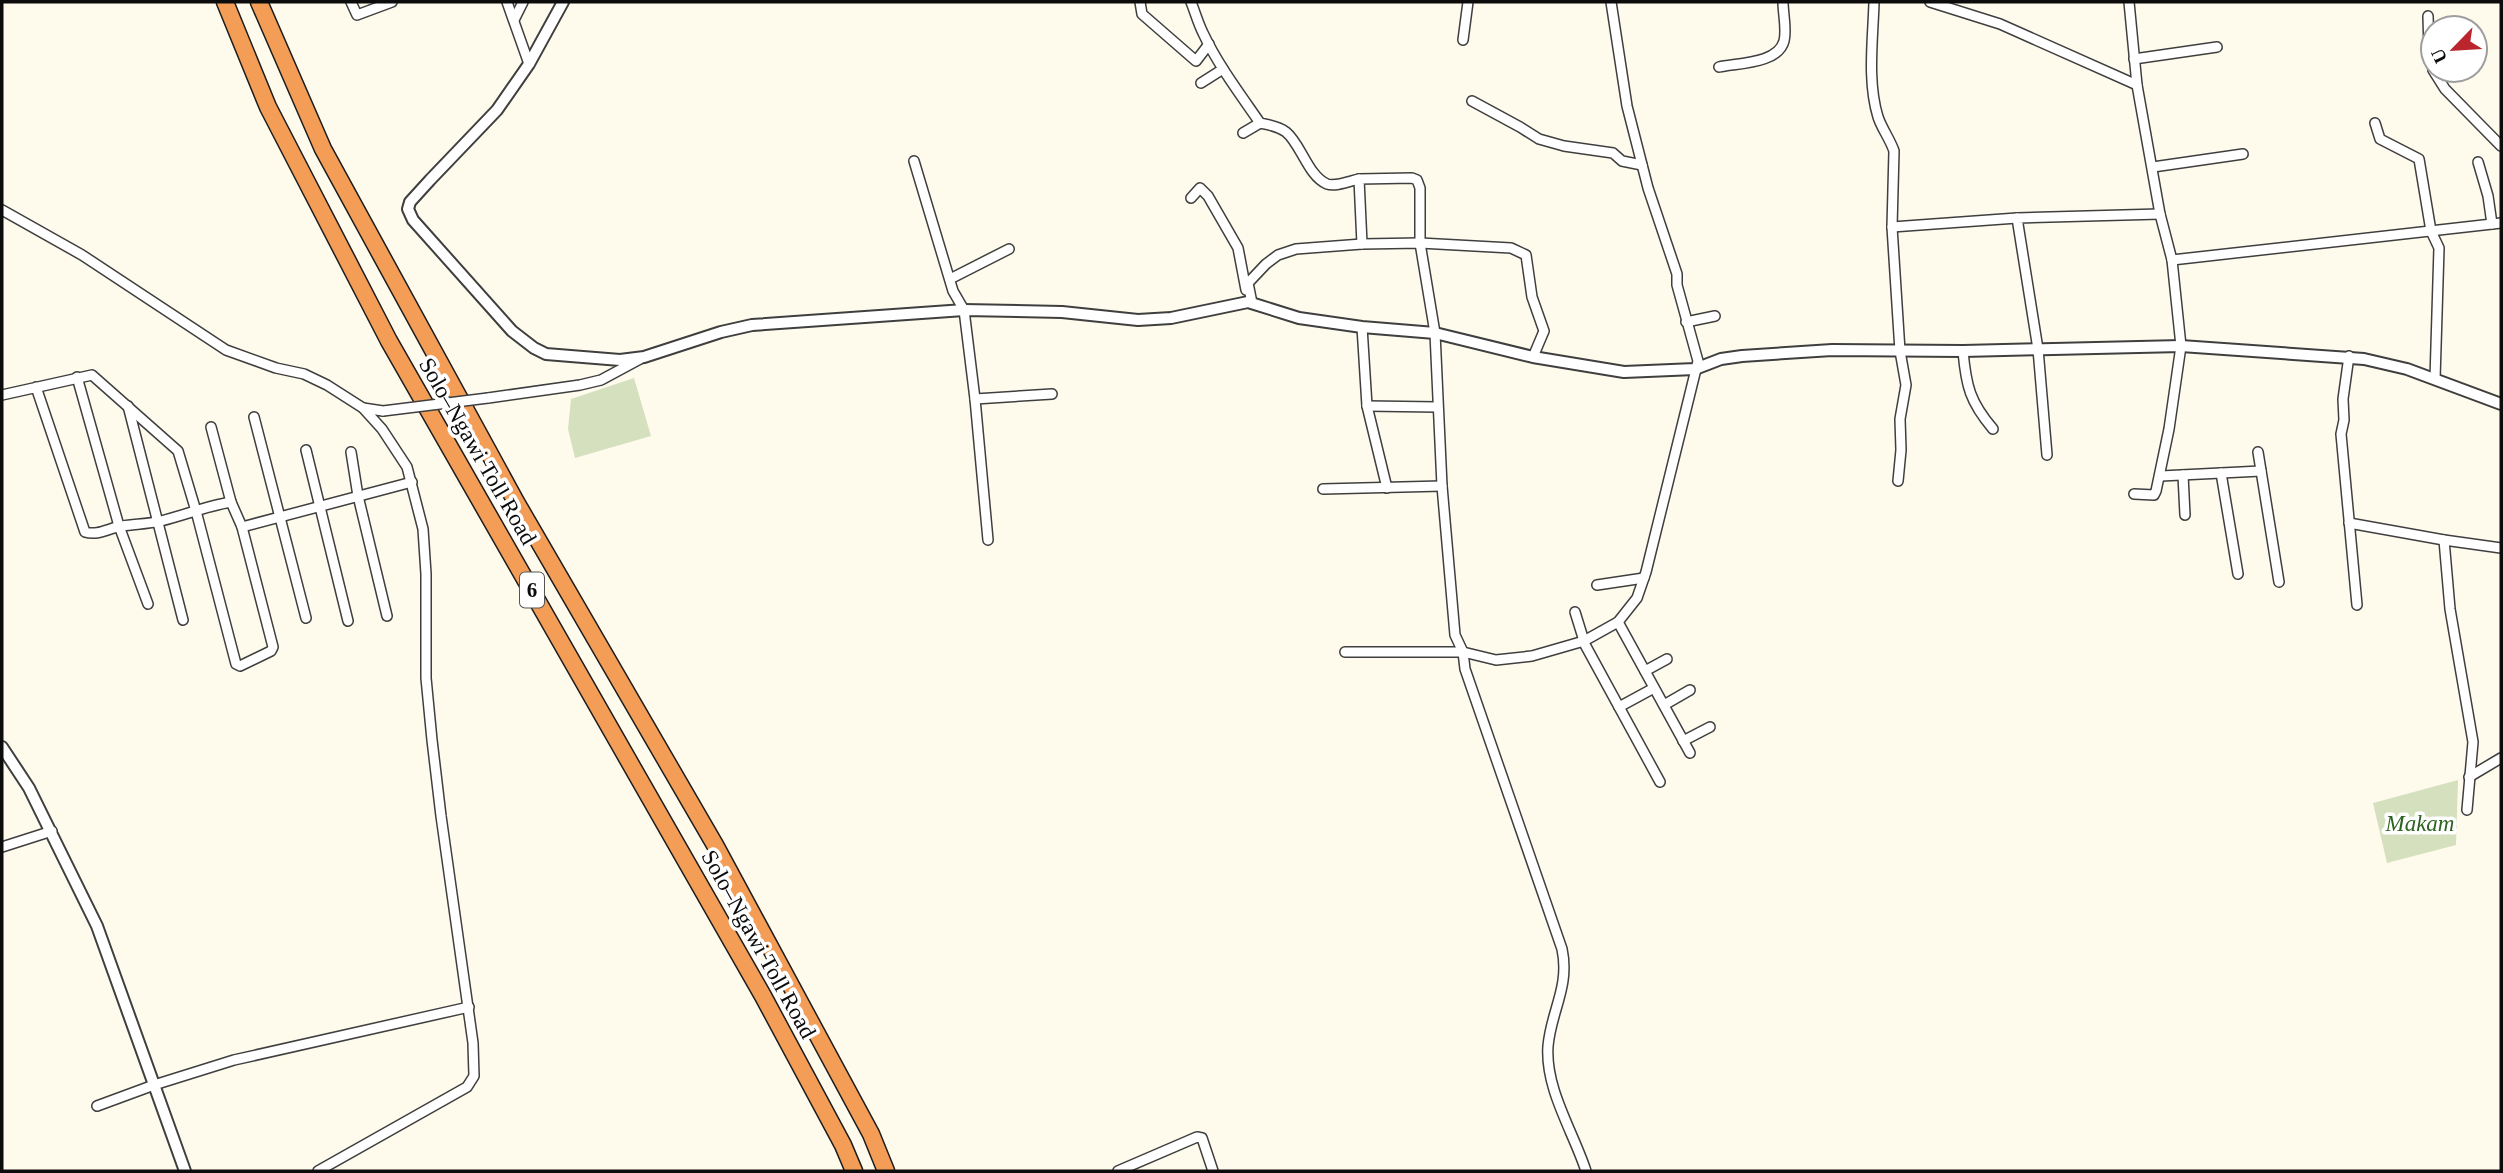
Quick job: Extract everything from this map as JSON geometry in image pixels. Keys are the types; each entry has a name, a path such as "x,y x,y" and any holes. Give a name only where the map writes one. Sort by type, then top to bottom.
{"highway":[{"name":"Solo–Ngawi Toll Road","path":"225,2 268,107 388,341 763,996 843,1145 853,1171"},
{"name":"Solo–Ngawi Toll Road","path":"259,2 323,149 516,502 721,856 871,1134 886,1171"}],"street":[{"path":"351,2 357,15 391,2"},
{"path":"507,2 529,64"},
{"path":"514,20 523,2"},
{"path":"564,2 529,64 497,110 410,202 408,208 410,215 512,331 534,348 546,354 565,357 620,360 644,357"},
{"path":"1140,2 1142,14 1196,61 1209,44"},
{"path":"1191,2 1223,69 1260,122 1287,133 1324,183 1330,185 1359,179 1412,178 1420,188 1420,243 1435,333 1442,486 1455,635 1562,949 1565,972 1563,990 1548,1044 1549,1069 1586,1171"},
{"path":"1463,40 1468,2"},
{"path":"1345,652 1463,652 1496,660 1515,659 1583,641 1618,622 1637,598 1698,361 1677,285 1677,274 1642,164 1627,106 1611,2"},
{"path":"1718,67 1777,54 1785,39 1783,2"},
{"path":"1874,2 1874,97 1878,118 1894,151 1892,228 1900,351 1906,385 1900,419 1898,481"},
{"path":"1930,2 2000,24 2137,85"},
{"path":"2129,2 2137,85 2160,214 2172,260 2181,346 2161,475 2154,495 2133,494"},
{"path":"2134,59 2217,47"},
{"path":"1201,83 1223,69"},
{"path":"2442,84 2501,146"},
{"path":"1472,101 1539,139 1613,153 1622,161 1642,164"},
{"path":"1243,133 1260,122"},
{"path":"2375,123 2378,138 2421,155 2431,231 2439,248 2435,379"},
{"path":"2153,167 2243,154"},
{"path":"914,161 953,291 964,310 988,540"},
{"path":"2172,260 2496,224 2478,162"},
{"path":"1359,179 1362,244"},
{"path":"1191,198 1200,188 1204,190 1238,248 1250,302"},
{"path":"2,211 82,255 226,349 276,368 304,374 363,408 399,453 412,482 423,529 426,573 426,678 435,765 475,1066 472,1082 460,1091 318,1171"},
{"path":"1892,228 2017,218 2160,214"},
{"path":"2017,218 2038,349 2047,454"},
{"path":"1250,302 1248,283 1278,255 1296,249 1420,243 1511,248 1523,252 1530,269 1532,297 1544,331 1533,357"},
{"path":"950,279 1009,249"},
{"path":"363,408 383,411 538,393 601,380 644,357 752,325 964,310 1062,312 1138,320 1187,315 1250,302 1299,318 1435,333 1533,357 1624,372 1695,369 1721,359 1742,356 1832,350 1963,351 2181,346 2349,356 2396,366 2501,404"},
{"path":"1686,322 1715,316"},
{"path":"1362,327 1367,406 1387,488"},
{"path":"1963,351 1965,383 1978,409 1993,429"},
{"path":"2349,356 2341,434 2357,605"},
{"path":"2,395 92,375 176,448 238,666 271,651 273,647 242,527 231,502 211,427"},
{"path":"77,377 119,526 148,604"},
{"path":"36,387 85,532 94,534 119,526 159,522 231,502"},
{"path":"975,399 1052,394"},
{"path":"128,406 183,620"},
{"path":"1367,406 1437,407"},
{"path":"254,417 306,618"},
{"path":"306,450 348,621"},
{"path":"351,452 358,496 387,616"},
{"path":"2258,452 2279,582"},
{"path":"2161,475 2261,471"},
{"path":"2221,473 2238,574"},
{"path":"2183,475 2185,515"},
{"path":"242,527 412,482"},
{"path":"1323,489 1442,486"},
{"path":"2349,523 2501,548"},
{"path":"2444,540 2450,609 2473,742 2467,810"},
{"path":"1597,585 1644,578"},
{"path":"1576,612 1583,641 1660,782"},
{"path":"1618,622 1690,753"},
{"path":"1645,671 1667,659"},
{"path":"1619,707 1654,688"},
{"path":"1664,705 1690,690"},
{"path":"1683,741 1710,727"},
{"path":"2,747 29,788 52,831 97,926 185,1171"},
{"path":"2469,777 2501,758"},
{"path":"2,847 52,831"},
{"path":"97,1106 154,1085 246,1057 469,1007"},
{"path":"1118,1171 1197,1137 1205,1144 1213,1171"}],"green space":[{"path":"634,378 651,436 575,458 568,429 571,399"},
{"name":"Makam","path":"2458,780 2456,845 2387,863 2373,803"}]}
